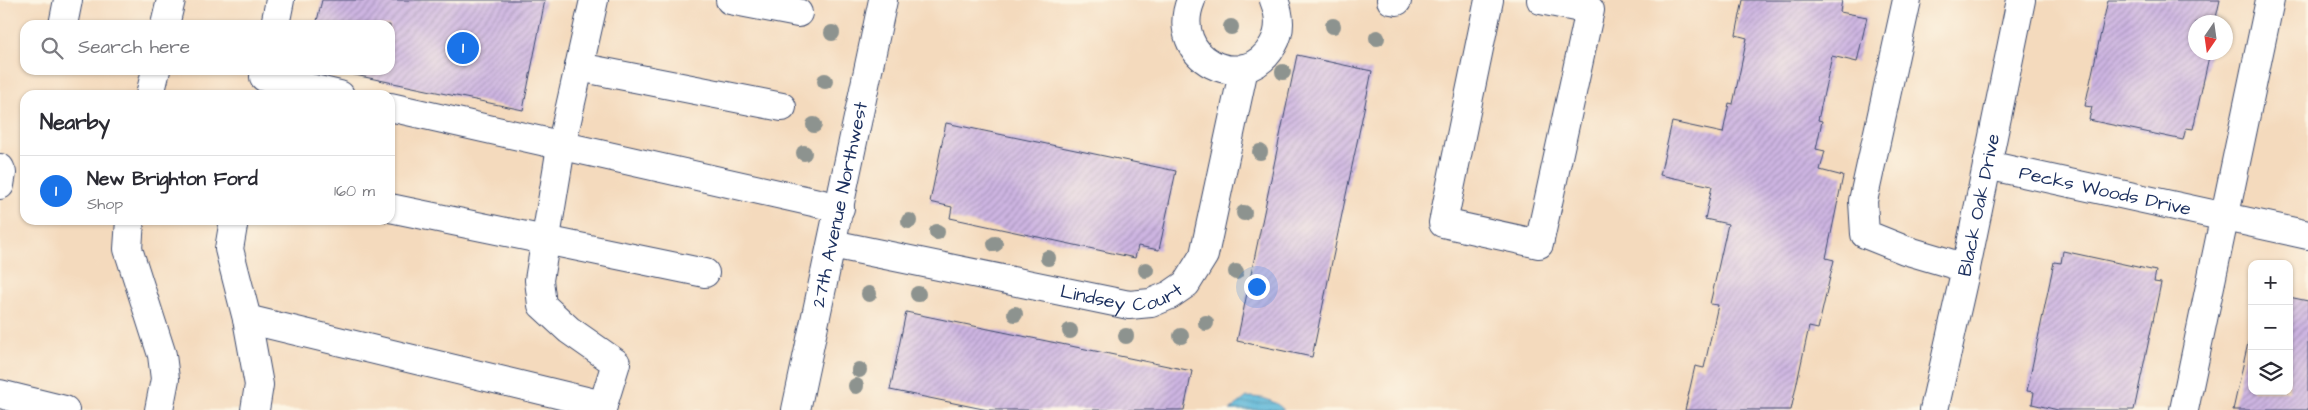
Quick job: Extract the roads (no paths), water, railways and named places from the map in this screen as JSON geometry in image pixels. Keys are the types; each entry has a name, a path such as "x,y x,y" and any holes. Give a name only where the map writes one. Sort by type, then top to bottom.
{"street":[{"path":"64,20 68,0"},
{"path":"167,20 171,0"},
{"path":"276,20 280,0"},
{"path":"247,319 603,408 616,363 569,330 542,305 540,280 561,147 594,0"},
{"path":"730,0 798,13"},
{"name":"27th Avenue Northwest","path":"796,410 883,0"},
{"path":"1190,0 1186,12 1185,28 1190,43 1199,56 1212,65 1228,69 1244,68 1258,62 1270,52 1277,39 1280,24 1274,0"},
{"path":"1489,0 1443,223 1539,244 1590,10 1540,0"},
{"path":"1907,0 1863,201 1865,234 1905,250 1966,268"},
{"name":"Black Oak Drive","path":"1934,410 1966,268 2021,0"},
{"path":"2184,410 2270,0"},
{"path":"579,67 782,107"},
{"name":"Lindsey Court","path":"832,244 1129,305 1151,303 1170,295 1186,284 1204,255 1244,68"},
{"path":"151,90 155,75"},
{"path":"263,81 312,90"},
{"path":"395,108 561,147 840,208"},
{"name":"Pecks Woods Drive","path":"1987,165 2308,234"},
{"path":"0,168 2,173 0,185"},
{"path":"395,209 706,274"},
{"path":"130,225 128,249 162,355 165,379 159,410"},
{"path":"233,225 229,249 247,319 259,385 256,410"},
{"path":"0,394 34,405 65,410"}],"water":[{"path":"1247,397 1267,399 1276,403 1284,410 1230,410"}],"place":[{"name":"New Brighton Ford","path":"463,48"}]}
